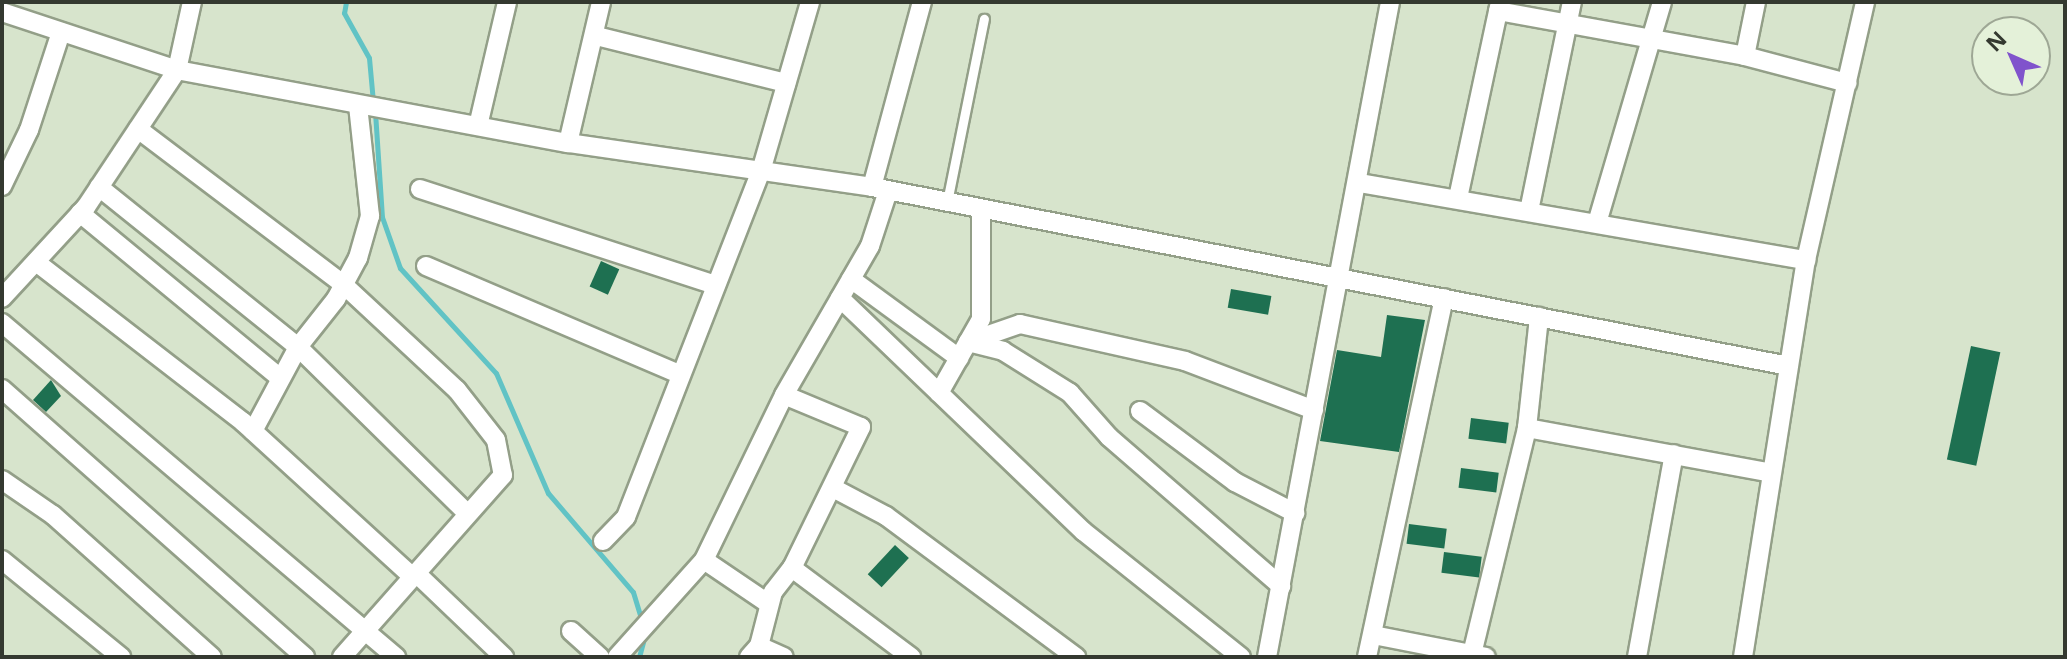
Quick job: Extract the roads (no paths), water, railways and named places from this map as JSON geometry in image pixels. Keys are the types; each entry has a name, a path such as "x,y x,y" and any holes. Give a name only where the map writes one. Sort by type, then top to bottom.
{"street":[{"path":"2,298 80,213 177,70 192,2"},
{"path":"478,126 507,2"},
{"path":"568,143 596,36 601,2"},
{"path":"603,541 626,517 761,171 810,2"},
{"path":"617,657 704,560 784,395 870,246 922,2"},
{"path":"1267,657 1359,183 1390,2"},
{"path":"1529,211 1572,2"},
{"path":"1597,223 1654,40 1662,2"},
{"path":"1745,56 1756,2"},
{"path":"1743,657 1806,260 1865,2"},
{"path":"1458,198 1499,7 1567,24 1745,56 1847,83"},
{"path":"2,12 177,70 568,143 880,189 1789,366"},
{"path":"2,186 29,130 61,32"},
{"path":"596,36 786,83"},
{"path":"253,431 298,347 344,285 370,216 369,108"},
{"path":"138,129 344,285 457,390 496,440 503,475 342,657"},
{"path":"1359,183 1806,260"},
{"path":"99,187 298,347 468,514"},
{"path":"420,189 716,285"},
{"path":"939,393 981,319 981,209"},
{"path":"80,213 280,378"},
{"path":"36,262 253,431 504,657"},
{"path":"426,266 681,375"},
{"path":"851,279 964,350 1003,351 1070,393 1109,437 1281,586"},
{"path":"840,298 1125,568 1241,657"},
{"path":"1367,657 1444,298"},
{"path":"1373,635 1479,656 1527,428 1539,317"},
{"path":"2,323 396,657"},
{"path":"964,350 1020,324 1185,361 1314,410"},
{"path":"2,389 305,657"},
{"path":"784,395 861,427 792,568 769,604 754,651 784,657"},
{"path":"1140,411 1235,482 1295,513"},
{"path":"1527,428 1771,473"},
{"path":"1637,657 1674,454"},
{"path":"2,480 53,515 212,657"},
{"path":"833,488 886,516 1076,657"},
{"path":"2,560 121,657"},
{"path":"704,560 769,604"},
{"path":"792,568 911,657"},
{"path":"571,631 600,657"}],"lane":[{"path":"947,202 984,19"}],"waterway":[{"path":"346,2 344,13 369,58 373,102"},
{"path":"375,112 382,217 400,268 496,373 548,493 633,592 642,622"},
{"path":"639,657 645,635"}]}
